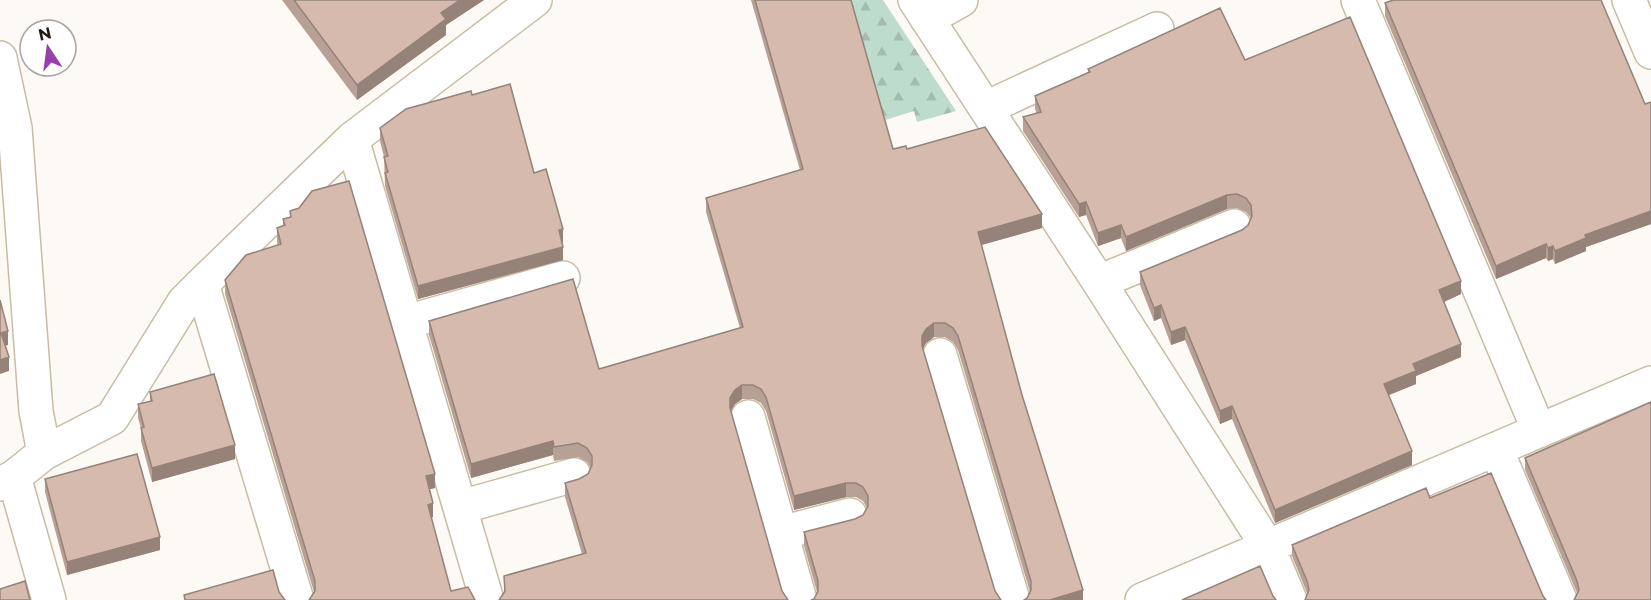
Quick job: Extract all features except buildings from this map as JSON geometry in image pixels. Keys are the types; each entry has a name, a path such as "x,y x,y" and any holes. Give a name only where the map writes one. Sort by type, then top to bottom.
{"street":[{"path":"49,600 7,480 44,453 111,418 184,302 202,284 352,139 535,0"},
{"path":"961,0 921,9 1268,547 1290,600"},
{"path":"1358,0 1539,431"},
{"path":"1629,0 1650,49"},
{"path":"986,108 1157,29"},
{"path":"0,58 15,128 13,269 44,453"},
{"path":"352,139 487,600"},
{"path":"1099,282 1234,226"},
{"path":"406,322 563,278"},
{"path":"202,284 297,600"},
{"path":"940,355 1013,600"},
{"path":"1142,600 1651,383"},
{"path":"748,417 801,600"},
{"path":"1496,449 1560,600"},
{"path":"461,507 574,475"},
{"path":"781,533 850,514"}],"green space":[{"path":"847,0 883,0 956,111 917,122 914,111 882,121"}]}
